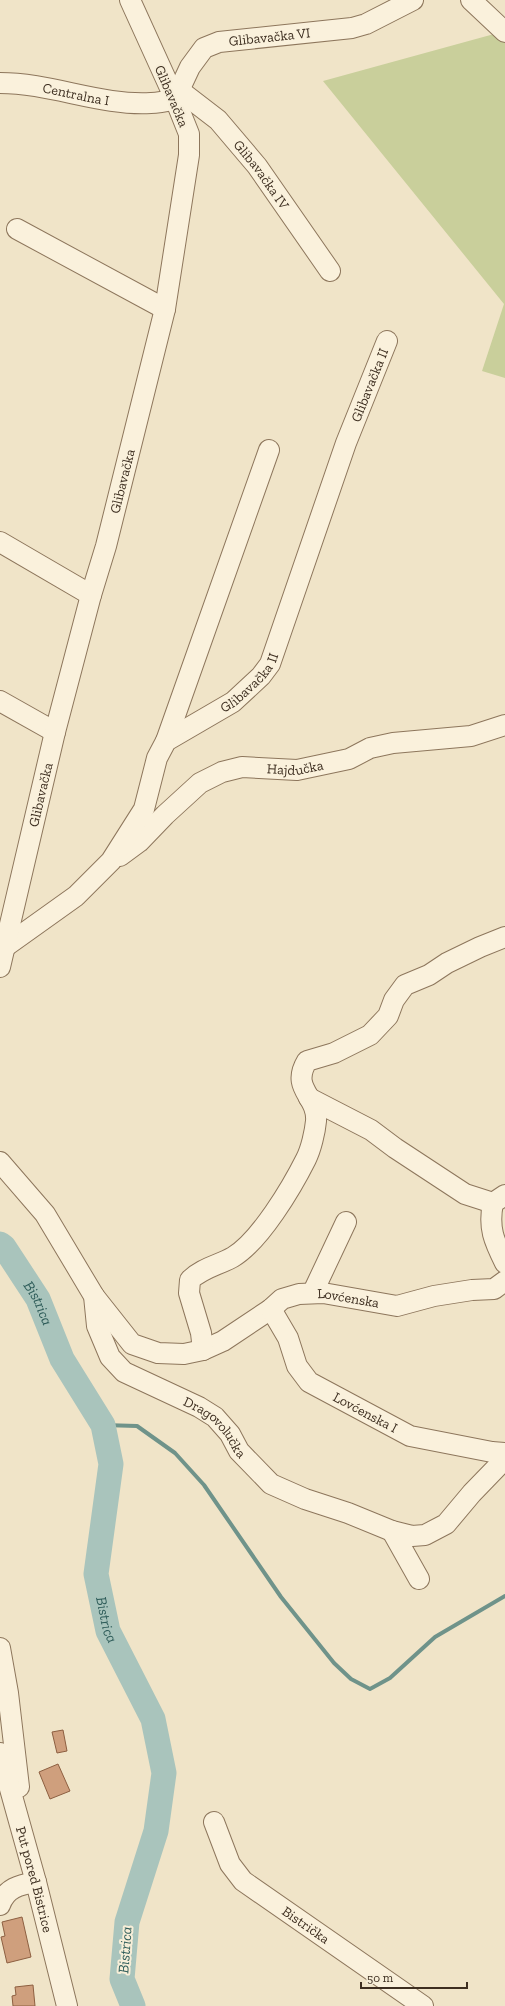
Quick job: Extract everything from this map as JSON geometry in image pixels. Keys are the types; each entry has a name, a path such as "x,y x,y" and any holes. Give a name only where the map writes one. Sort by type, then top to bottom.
{"street":[{"name":"Glibavačka","path":"0,967 55,732 91,595 106,546 165,309 189,155 188,134 177,95 130,0"},
{"name":"Glibavačka VI","path":"177,95 190,67 204,48 219,42 352,28 366,24 413,0"},
{"path":"471,0 505,32"},
{"name":"Centralna I","path":"0,83 21,83 126,103 152,104 177,95"},
{"name":"Glibavačka IV","path":"177,95 218,120 257,166 330,271"},
{"path":"18,229 165,309"},
{"name":"Glibavačka II","path":"166,741 233,702 261,676 270,664 346,443 387,341"},
{"path":"6,946 76,896 112,861 144,809 157,758 166,741 269,450"},
{"path":"0,542 91,595"},
{"path":"0,701 55,732"},
{"name":"Hajdučka","path":"112,861 139,842 165,815 200,783 222,772 242,767 297,770 349,759 370,748 393,743 471,736 505,725"},
{"path":"471,736 505,732"},
{"path":"203,1350 201,1333 189,1293 190,1280 205,1270 234,1257 254,1239 278,1207 307,1158 316,1120 314,1106 303,1089 301,1078 302,1069 307,1061 334,1053 370,1035 388,1016 394,1000 405,985 429,975 447,963 480,947 505,937"},
{"path":"309,1098 371,1130 395,1148 465,1194 499,1199 490,1216 491,1232 505,1263"},
{"name":"Dragovolučka","path":"0,1162 45,1214 94,1296 97,1326 110,1357 124,1372 199,1407 215,1418 230,1434 239,1451 271,1484 305,1499 348,1513 392,1531 412,1536 425,1535 446,1524 472,1493 505,1459"},
{"path":"313,1292 346,1222"},
{"name":"Lovćenska","path":"94,1296 132,1344 158,1353 184,1354 203,1350 223,1341 271,1309 282,1299 313,1292 397,1306 434,1296 494,1288 505,1281"},
{"name":"Lovćenska I","path":"271,1309 288,1338 296,1366 309,1382 353,1405 384,1424 410,1436 492,1452 505,1453"},
{"path":"392,1531 419,1579"},
{"path":"0,1648 4,1694 19,1780 20,1795 16,1806"},
{"name":"Put pored Bistrice","path":"0,1753 16,1806 67,2006"},
{"name":"Bistrička","path":"214,1822 230,1864 243,1881 423,2006"},
{"path":"0,1905 3,1897 12,1888 20,1884 36,1882"}],"green space":[{"path":"505,31 505,378 482,371 504,304 323,81"}],"building":[{"path":"63,1730 67,1751 57,1753 52,1732"},
{"path":"58,1764 70,1791 50,1799 39,1772"},
{"path":"22,1917 31,1957 7,1963 1,1937 5,1936 2,1922"},
{"path":"33,1985 35,2006 13,2006 12,1996 16,1995 15,1987"}],"waterway":[{"name":"Bistrica","path":"0,1244 4,1247 38,1299 62,1359 103,1425 111,1464 96,1574 108,1631 153,1719 164,1773 156,1831 127,1922 122,1979 133,2006"},
{"path":"103,1425 137,1426 175,1453 204,1485 281,1597 334,1663 351,1679 370,1689 390,1678 435,1637 505,1596"}]}
